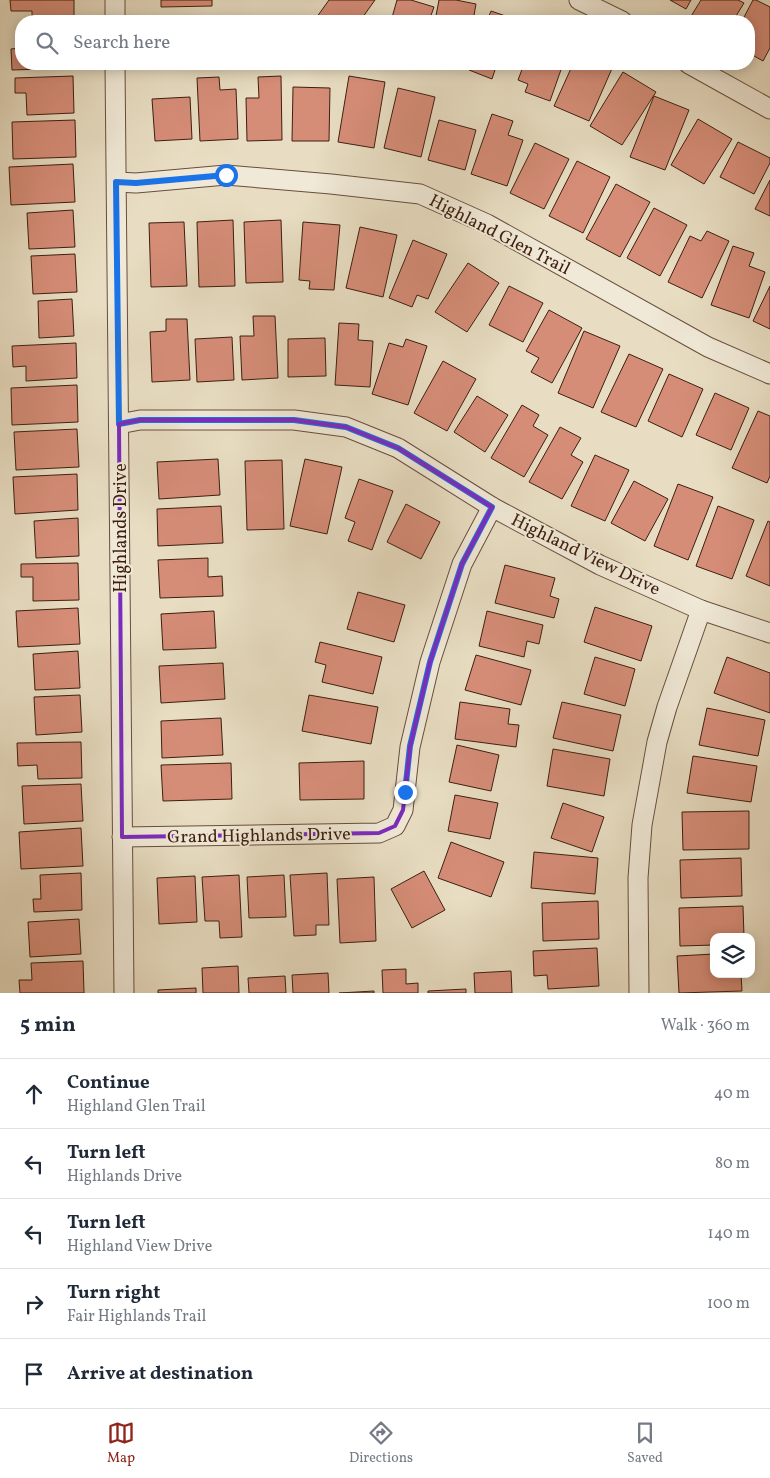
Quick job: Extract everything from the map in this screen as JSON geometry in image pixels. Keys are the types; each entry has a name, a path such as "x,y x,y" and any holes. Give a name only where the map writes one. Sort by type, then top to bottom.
{"street":[{"path":"115,0 115,15"},
{"path":"579,0 610,15"},
{"name":"Highlands Drive","path":"115,70 124,993"},
{"path":"700,70 770,109"},
{"name":"Highland Glen Trail","path":"116,182 136,183 226,175 420,194 487,224 708,347 770,374"},
{"name":"Highland View Drive","path":"119,424 140,420 294,420 346,427 398,448 492,507 600,565 701,610 770,634"},
{"name":"Grand Highlands Drive","path":"122,837 379,833 394,826 403,810 410,746 430,662 462,564 492,507"},
{"path":"639,993 638,878 646,797 657,742 667,707 701,610"}],"highlighted area":[{"path":"140,420 294,420 346,427 398,448 492,507 462,564 430,662 410,747 403,810 395,826 379,833 122,837 119,424"}],"building":[{"path":"10,0 74,0 74,15 32,15 32,11 11,11"},
{"path":"161,0 212,0 212,6 161,7"},
{"path":"329,0 375,0 364,15 318,15"},
{"path":"397,0 411,0 434,7 431,15 393,15"},
{"path":"439,0 456,0 476,4 474,15 436,15"},
{"path":"670,0 691,0 686,9"},
{"path":"701,0 738,0 744,3 737,15 692,15"},
{"path":"753,0 770,7 770,48 763,61 755,56 755,15 745,15"},
{"path":"491,11 503,15 489,15"},
{"path":"11,49 15,49 15,70 12,70"},
{"path":"469,70 495,70 492,79"},
{"path":"522,70 561,70 550,101 525,92 528,84 518,80"},
{"path":"570,70 611,70 589,121 554,106"},
{"path":"623,72 656,92 622,145 590,126"},
{"path":"73,76 74,113 27,115 26,93 15,93 15,78"},
{"path":"281,76 282,140 247,141 246,98 259,98 258,77"},
{"path":"349,76 385,82 374,148 338,142"},
{"path":"219,77 220,90 236,89 238,139 200,141 197,78"},
{"path":"293,87 330,88 329,141 292,141"},
{"path":"398,88 435,97 421,157 384,148"},
{"path":"654,96 689,110 665,170 630,157"},
{"path":"190,97 192,139 155,141 152,99"},
{"path":"492,114 513,121 508,135 523,140 507,186 471,174"},
{"path":"698,119 732,139 704,184 671,165"},
{"path":"75,120 76,157 13,159 12,122"},
{"path":"439,120 476,130 465,170 428,160"},
{"path":"738,142 770,158 770,163 754,194 720,177"},
{"path":"535,143 569,159 544,209 510,193"},
{"path":"577,161 610,177 583,233 549,216"},
{"path":"73,164 75,202 11,205 9,167"},
{"path":"770,180 770,216 755,209"},
{"path":"616,184 650,202 620,257 586,239"},
{"path":"654,208 687,225 660,276 627,258"},
{"path":"73,210 75,247 29,249 27,213"},
{"path":"233,220 235,286 199,287 197,222"},
{"path":"281,220 283,282 246,283 244,222"},
{"path":"184,222 187,286 151,287 149,223"},
{"path":"303,222 340,225 334,290 309,289 310,281 299,280"},
{"path":"360,227 397,235 383,297 346,288"},
{"path":"707,231 729,241 702,298 668,282 690,236 701,241"},
{"path":"413,240 447,254 428,299 417,295 412,307 389,298"},
{"path":"733,246 754,253 749,266 765,272 749,318 711,305"},
{"path":"75,254 77,292 33,294 31,256"},
{"path":"468,263 499,283 467,332 435,312"},
{"path":"509,286 543,303 523,342 489,325"},
{"path":"770,286 770,329 753,321"},
{"path":"72,299 74,336 39,338 38,301"},
{"path":"549,310 582,328 552,383 531,372 539,358 526,351"},
{"path":"253,316 275,316 278,378 242,380 240,336 254,336"},
{"path":"166,319 187,319 190,380 152,382 150,332 166,331"},
{"path":"339,323 359,324 358,340 373,341 370,387 335,385"},
{"path":"584,331 620,346 593,408 558,393"},
{"path":"232,337 234,380 197,382 195,339"},
{"path":"325,338 326,376 288,377 288,339"},
{"path":"406,339 427,346 408,405 372,394 389,343 403,347"},
{"path":"76,343 77,378 26,381 26,366 13,367 12,346"},
{"path":"629,354 663,369 636,427 601,412"},
{"path":"443,361 476,379 447,431 414,413"},
{"path":"669,374 703,389 682,437 648,421"},
{"path":"77,385 78,422 12,425 11,388"},
{"path":"715,393 749,408 731,450 696,435"},
{"path":"477,396 508,415 485,452 454,432"},
{"path":"522,405 539,415 533,426 548,435 524,477 491,458"},
{"path":"758,411 770,416 770,476 767,483 732,468"},
{"path":"560,427 581,438 571,455 583,462 562,499 529,482"},
{"path":"77,429 79,467 16,470 14,432"},
{"path":"595,455 629,470 605,521 571,506"},
{"path":"218,459 220,495 159,499 157,462"},
{"path":"305,459 342,467 327,534 290,526"},
{"path":"282,460 284,529 247,530 245,461"},
{"path":"77,474 78,510 15,514 13,477"},
{"path":"359,479 393,491 372,550 348,541 355,522 345,518"},
{"path":"634,481 668,499 645,541 611,523"},
{"path":"678,484 713,497 688,560 654,546"},
{"path":"406,504 440,522 421,559 387,542"},
{"path":"221,506 223,543 158,546 157,509"},
{"path":"718,506 754,520 732,579 696,566"},
{"path":"78,518 79,556 36,558 34,521"},
{"path":"768,521 770,522 770,586 746,576"},
{"path":"208,558 208,577 222,576 223,596 160,598 158,560"},
{"path":"78,563 79,600 33,601 33,577 21,577 21,564"},
{"path":"505,565 555,578 550,596 559,599 554,618 495,603"},
{"path":"358,592 405,605 394,642 347,629"},
{"path":"595,607 652,626 641,661 584,642"},
{"path":"78,608 80,644 18,647 16,611"},
{"path":"214,611 216,648 163,650 161,614"},
{"path":"487,611 543,625 539,644 527,641 524,657 479,646"},
{"path":"320,642 382,657 373,694 322,682 326,665 315,662"},
{"path":"78,651 80,688 35,690 33,654"},
{"path":"476,655 531,670 521,705 465,690"},
{"path":"595,657 635,669 625,706 584,694"},
{"path":"727,657 770,673 770,713 714,693"},
{"path":"223,663 225,699 161,703 159,666"},
{"path":"80,695 82,732 36,735 34,697"},
{"path":"309,695 378,707 371,744 302,731"},
{"path":"460,702 510,709 508,724 519,725 516,747 455,739"},
{"path":"562,702 621,715 613,751 553,738"},
{"path":"707,708 765,720 758,756 699,745"},
{"path":"221,718 223,755 162,758 161,721"},
{"path":"81,742 82,778 38,779 37,765 18,766 17,743"},
{"path":"457,745 499,755 491,791 449,782"},
{"path":"553,749 610,759 604,796 547,786"},
{"path":"693,756 757,766 751,802 687,793"},
{"path":"364,761 364,799 300,800 299,763"},
{"path":"231,763 232,799 163,801 161,765"},
{"path":"81,784 83,821 24,824 22,786"},
{"path":"455,795 498,803 490,839 448,831"},
{"path":"563,803 604,817 592,852 551,838"},
{"path":"749,811 749,849 683,850 682,812"},
{"path":"81,828 83,866 21,869 19,832"},
{"path":"451,842 504,862 491,897 438,878"},
{"path":"534,852 598,858 595,894 531,888"},
{"path":"741,858 742,896 681,898 680,860"},
{"path":"424,871 445,910 412,928 391,889"},
{"path":"81,873 82,910 34,912 33,899 41,899 40,875"},
{"path":"327,873 329,925 316,925 316,935 294,936 290,875"},
{"path":"239,875 242,937 220,938 219,921 205,921 202,877"},
{"path":"284,875 286,917 249,918 247,877"},
{"path":"195,876 197,922 159,924 157,878"},
{"path":"374,877 376,941 340,943 337,879"},
{"path":"598,901 599,939 543,941 542,903"},
{"path":"743,906 744,933 710,933 710,945 680,946 679,908"},
{"path":"79,919 81,954 30,957 28,922"},
{"path":"597,948 599,986 548,989 547,975 534,976 533,951"},
{"path":"710,954 710,978 741,978 742,991 679,993 677,956"},
{"path":"83,961 84,993 20,993 19,980 32,980 31,963"},
{"path":"238,966 239,993 203,993 202,968"},
{"path":"406,969 406,984 418,983 418,993 383,993 382,970"},
{"path":"511,971 512,993 475,993 474,973"},
{"path":"328,973 329,993 293,993 292,975"},
{"path":"285,976 286,993 249,993 248,978"},
{"path":"196,988 196,993 158,993 158,990"},
{"path":"466,989 466,993 428,993 428,991"},
{"path":"374,991 374,993 339,993"}],"route":[{"path":"226,175 136,183 116,182 119,424 140,420 294,420 346,427 398,448 492,507 462,564 445,612 430,662 410,746 405,792"}]}
